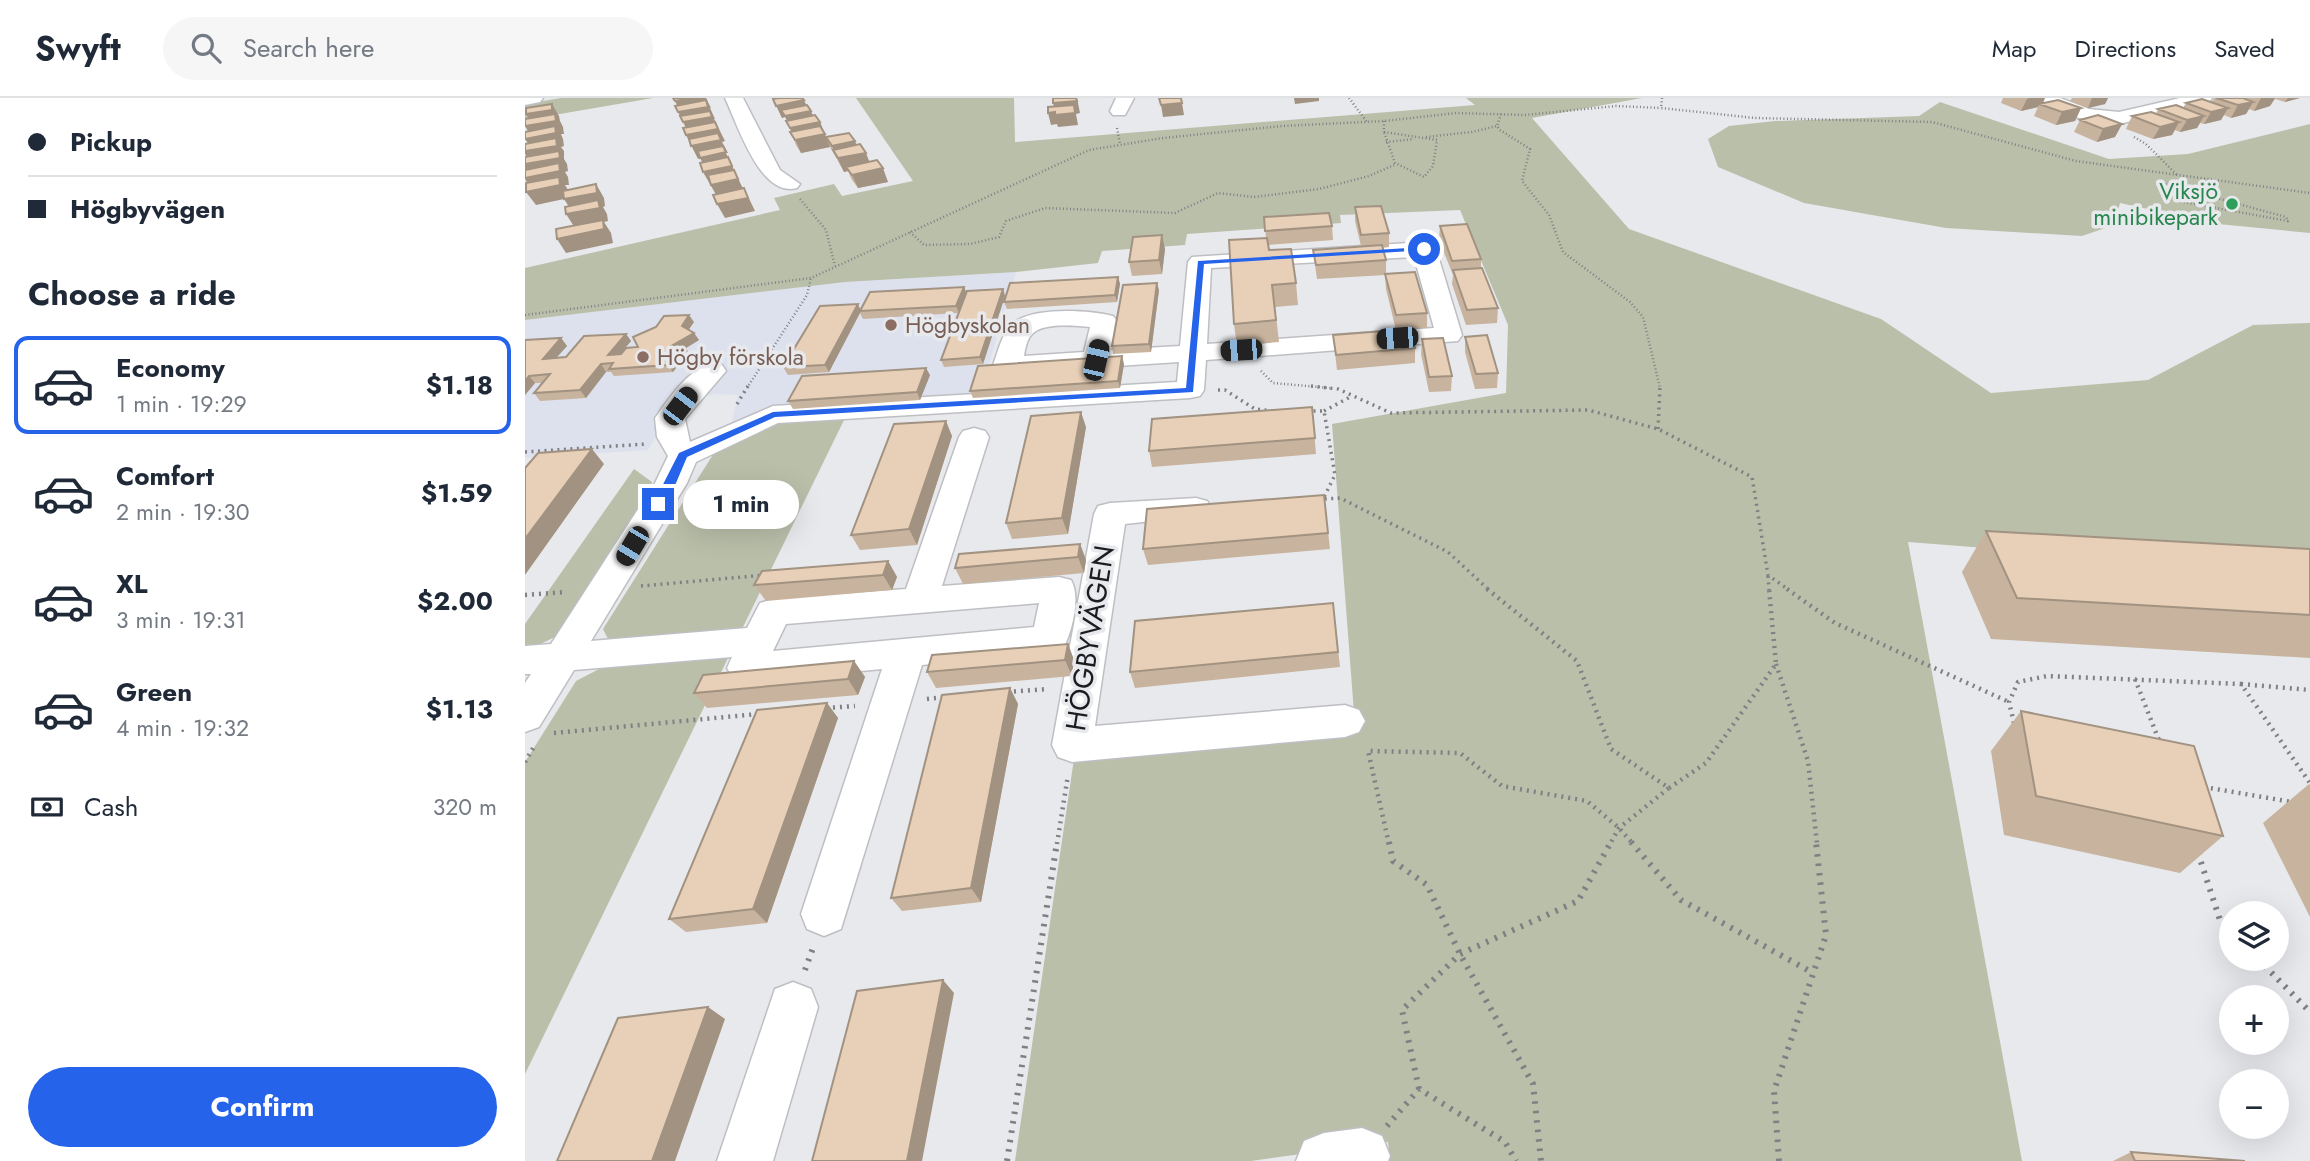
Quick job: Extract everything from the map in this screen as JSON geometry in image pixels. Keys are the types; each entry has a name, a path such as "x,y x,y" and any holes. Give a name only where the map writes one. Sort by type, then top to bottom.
{"street":[{"path":"525,100 534,98"},
{"path":"734,98 772,174 790,184"},
{"path":"2044,98 2104,118 2119,118 2203,98"},
{"path":"677,446 773,415 1190,390 1194,354 1200,262 1424,249 1449,335 1194,354 1096,360"},
{"path":"534,725 543,659 607,589 671,483 677,446 670,418 712,371"},
{"path":"920,600 974,437"},
{"name":"HÖGBYVÄGEN","path":"1230,505 1110,514 1072,745 1345,721"},
{"name":"HÖGBYVÄGEN","path":"1059,589 1050,639 747,668 759,641 773,612 1059,589"},
{"path":"543,659 759,641"},
{"path":"824,914 904,653"},
{"path":"745,1161 793,1007"}],"path":[{"path":"1349,98 1367,122"},
{"path":"1661,108 1662,98"},
{"path":"525,315 811,278 1089,150 1163,138 1282,126 1384,121 1456,113 1536,114 1616,106 1755,118 1932,122 2067,159 2310,193"},
{"path":"1501,114 1497,125 1500,131 1526,143 1530,149 1522,181 1549,215 1563,252 1630,302 1643,317 1661,392 1658,429"},
{"path":"2104,118 2106,125 2146,144 2178,176"},
{"path":"1384,121 1386,142 1394,165"},
{"path":"1386,142 1472,132 1497,125"},
{"path":"910,232 924,245 970,244 999,237 1006,221 1045,208 1175,213 1218,194 1254,197 1319,189 1369,176 1394,165 1424,177 1433,166 1437,140 1384,132"},
{"path":"2162,183 2286,217 2288,221 2167,199 2162,183"},
{"path":"790,184 826,230 835,266"},
{"path":"1241,350 1273,383 1338,389 1391,412 1588,410 1658,429 1752,477 1767,575 1776,664 1808,761 1826,935 1774,1091 1779,1161"},
{"path":"1190,390 1225,390 1255,409 1286,412"},
{"path":"1299,411 1324,411 1352,396"},
{"path":"1324,411 1335,475 1322,499 1341,498 1448,552 1505,605 1577,661 1611,749 1669,788"},
{"path":"525,452 658,443 677,446"},
{"path":"525,595 770,575"},
{"path":"1767,575 1835,623 2010,702"},
{"path":"1516,1161 1505,1142 1419,1088 1402,1010 1459,954 1578,901 1619,828 1669,788 1706,763 1776,664"},
{"path":"2022,731 2014,723 2010,702 2018,682 2047,677 2241,684 2310,690"},
{"path":"2135,680 2165,756"},
{"path":"2241,684 2310,783"},
{"path":"999,693 1082,685"},
{"path":"820,709 958,696"},
{"path":"534,725 764,714"},
{"path":"1007,1161 1072,745"},
{"path":"1541,1161 1532,1084 1459,954 1427,885 1392,861 1368,751 1460,753 1502,786 1587,801 1619,828 1681,900 1813,973"},
{"path":"2202,786 2297,803"},
{"path":"2195,845 2219,917"},
{"path":"793,1007 824,914"},
{"path":"2270,971 2310,1012"},
{"path":"1343,1158 1419,1088"}],"shaded area":[{"path":"1016,272 989,364 976,374 965,410 731,426 738,395 715,394 690,400 666,420 648,450 525,458 525,320 845,282"}],"green space":[{"path":"561,98 653,98 525,120 525,104"},
{"path":"856,98 1014,98 1015,142 1475,105 1466,98 1642,98 1532,118 1629,229 1881,319 1991,393 2148,380 2253,325 2310,323 2310,573 1908,542 2022,1161 1390,1161 1388,1142 1251,1161 1015,1161 1075,752 1355,726 1332,424 1506,393 1508,325 1460,210 1340,215 1341,223 1187,234 1185,245 1102,251 1098,263 1016,272 845,282 525,320 525,268 780,210 774,198 834,184 842,196 913,181"},
{"path":"1940,102 2109,159 2188,154 2310,124 2310,233 2218,224 2120,203 2114,225 2082,236 1946,228 1804,203 1718,167 1708,139 1729,126 1775,121 1919,116"},
{"path":"845,418 741,631 610,643 603,629 731,426"},
{"path":"634,469 652,482 646,501 557,636 538,645 525,646 525,624"},
{"path":"729,656 525,1074 525,762 576,681 603,667"}],"building":[{"path":"1053,98 1076,98 1077,101 1053,103"},
{"path":"1159,98 1181,98 1182,103 1161,105"},
{"path":"2216,98 2243,98 2253,102 2238,105"},
{"path":"773,99 804,100 776,106"},
{"path":"2202,99 2228,108 2211,112 2186,103"},
{"path":"706,100 708,107 678,112 675,106"},
{"path":"2058,100 2081,108 2062,112 2039,104"},
{"path":"552,104 552,110 526,114 526,108"},
{"path":"807,105 811,111 785,116 781,110"},
{"path":"1074,105 1075,113 1048,113 1048,107"},
{"path":"2176,105 2204,116 2187,120 2158,109"},
{"path":"710,111 712,117 683,122 680,116"},
{"path":"2151,112 2179,122 2160,127 2132,116"},
{"path":"555,114 556,121 525,126 525,119"},
{"path":"815,115 820,122 790,128 786,121"},
{"path":"2098,115 2122,124 2103,129 2080,120"},
{"path":"715,122 718,129 686,135 683,128"},
{"path":"555,126 556,133 525,139 525,132"},
{"path":"820,126 825,134 795,140 790,132"},
{"path":"718,133 721,140 691,146 689,139"},
{"path":"849,133 855,141 832,146 826,137"},
{"path":"556,138 557,146 525,151 525,144"},
{"path":"860,144 866,153 838,158 833,150"},
{"path":"723,146 726,152 700,158 698,151"},
{"path":"559,151 560,158 525,164 525,157"},
{"path":"728,157 732,166 703,172 700,163"},
{"path":"877,160 883,168 852,175 846,167"},
{"path":"559,163 560,171 525,178 525,170"},
{"path":"734,170 738,179 711,185 708,175"},
{"path":"559,177 560,185 526,192 526,183"},
{"path":"596,184 597,193 564,199 563,191"},
{"path":"744,188 748,198 717,204 713,195"},
{"path":"598,200 600,208 566,214 565,207"},
{"path":"1381,206 1389,233 1361,235 1355,207"},
{"path":"1329,213 1332,226 1265,231 1264,217"},
{"path":"603,220 604,229 557,239 556,229"},
{"path":"1467,224 1481,259 1452,261 1440,226"},
{"path":"1162,235 1159,260 1129,262 1133,237"},
{"path":"1267,238 1269,250 1291,249 1296,283 1272,285 1276,320 1234,324 1229,240"},
{"path":"1382,245 1386,260 1316,265 1313,250"},
{"path":"1482,268 1498,308 1467,310 1453,270"},
{"path":"1415,272 1427,313 1396,315 1385,274"},
{"path":"1118,277 1115,295 1004,302 1010,283"},
{"path":"1157,283 1149,344 1112,346 1123,285"},
{"path":"964,287 956,306 860,311 870,292"},
{"path":"1003,289 980,357 941,360 967,291"},
{"path":"858,304 825,365 783,367 820,306"},
{"path":"689,315 682,326 694,333 673,345 683,345 668,365 609,369 613,363 601,364 580,390 534,393 550,374 529,376 525,381 525,340 561,338 543,359 566,357 584,336 626,334 608,355 621,354 626,348 638,347 633,337 656,327 664,316"},
{"path":"1410,329 1415,348 1336,355 1333,335"},
{"path":"1487,335 1498,373 1476,374 1465,337"},
{"path":"1443,338 1452,376 1429,377 1422,339"},
{"path":"1122,356 1118,381 970,391 978,366"},
{"path":"926,368 917,392 788,401 802,376"},
{"path":"1312,407 1315,438 1149,451 1152,419"},
{"path":"1081,412 1062,518 1006,523 1031,416"},
{"path":"946,421 909,529 851,535 894,424"},
{"path":"592,449 525,539 525,468 538,453"},
{"path":"1324,495 1328,533 1143,549 1147,509"},
{"path":"1986,531 2310,549 2310,615 2017,598"},
{"path":"1080,544 1078,557 955,568 959,554"},
{"path":"888,561 883,575 754,585 762,571"},
{"path":"1333,603 1338,652 1130,672 1135,621"},
{"path":"1068,644 1065,660 927,672 932,655"},
{"path":"854,661 848,679 694,693 703,675"},
{"path":"1010,688 971,888 891,898 942,695"},
{"path":"827,703 753,909 669,919 757,710"},
{"path":"2021,711 2194,746 2223,836 2036,796"},
{"path":"943,980 907,1161 812,1161 857,991"},
{"path":"708,1007 652,1161 557,1161 618,1018"},
{"path":"2131,1152 2245,1161 2135,1161"}],"place":[{"name":"Viksjö minibikepark","path":"2232,204"},
{"name":"Högbyskolan","path":"891,325"},
{"name":"Högby förskola","path":"643,357"}],"route":[{"path":"658,504 683,456 773,415 1190,390 1200,262 1424,249"}]}
